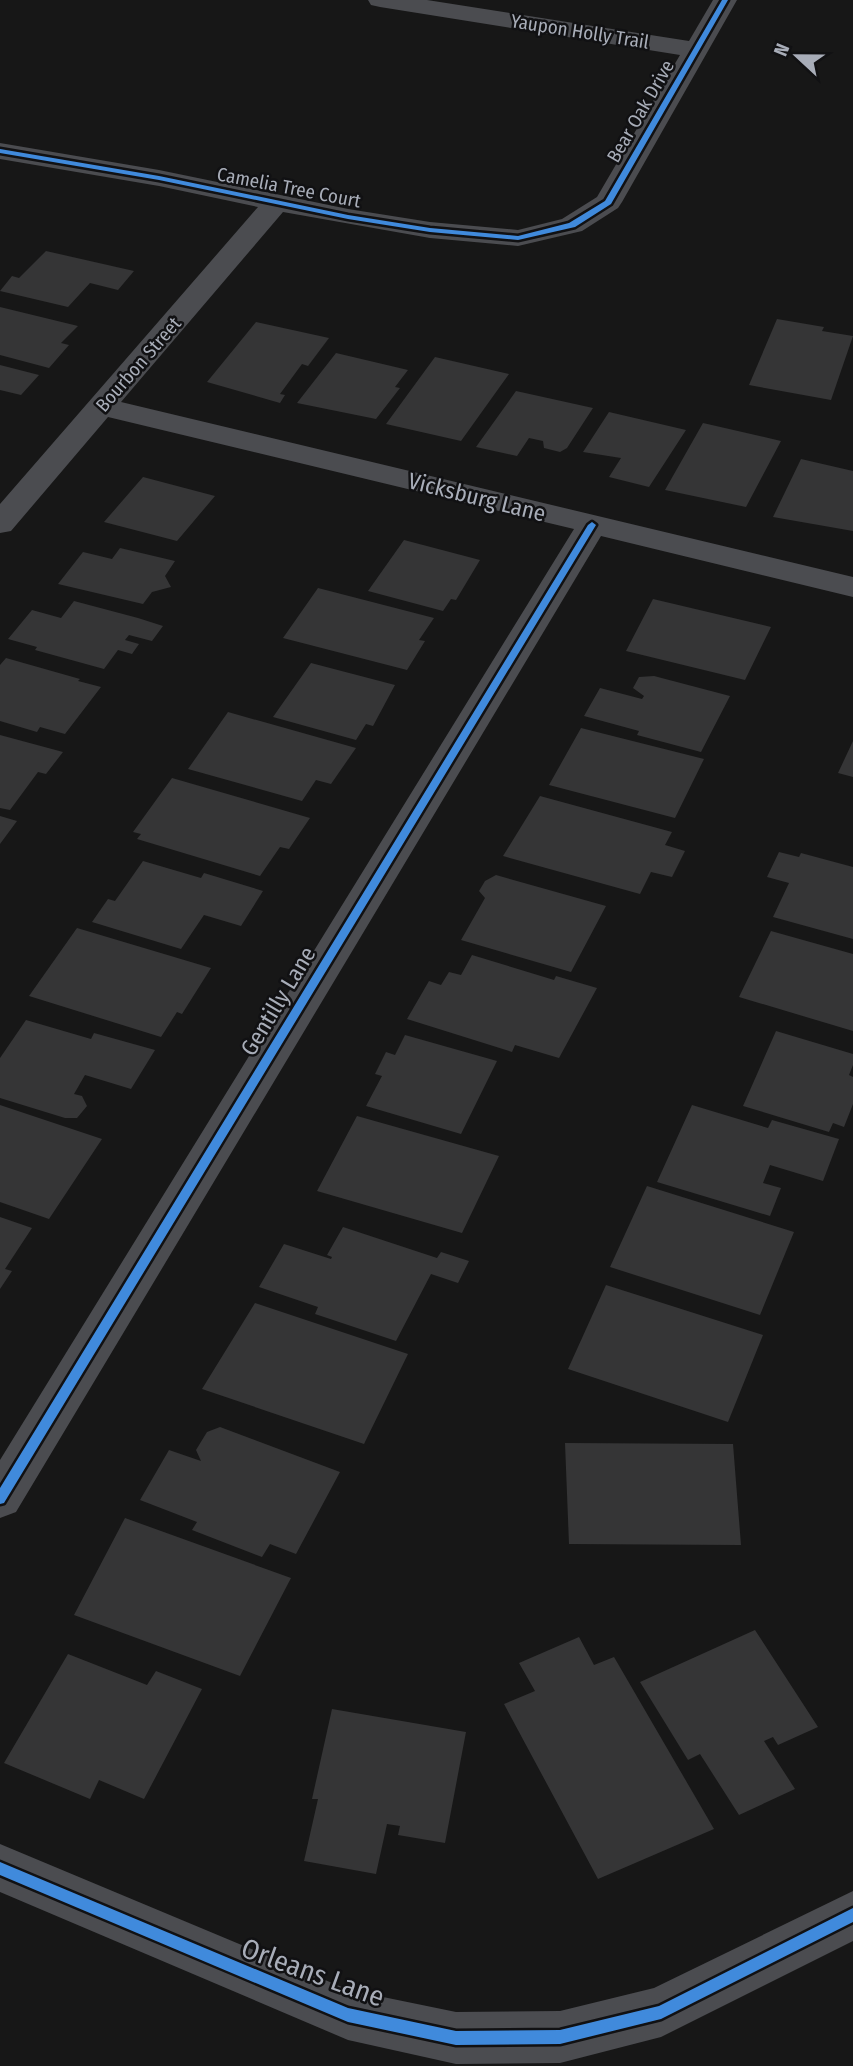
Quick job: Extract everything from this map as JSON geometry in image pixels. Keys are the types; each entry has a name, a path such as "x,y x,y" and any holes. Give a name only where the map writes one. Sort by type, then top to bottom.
{"street":[{"name":"Yaupon Holly Trail","path":"380,0 696,50"},
{"name":"Bear Oak Drive","path":"572,225 608,202 724,0"},
{"name":"Camelia Tree Court","path":"0,151 159,178 276,204 430,230 518,238 572,225"},
{"name":"Bourbon Street","path":"0,524 276,204"},
{"name":"Vicksburg Lane","path":"102,406 853,587"},
{"name":"Gentilly Lane","path":"0,1499 592,525"},
{"name":"Orleans Lane","path":"0,1868 348,2015 456,2038 560,2037 661,2012 853,1915"}],"building":[{"path":"46,251 134,271 118,290 90,283 68,307 0,291 12,276 19,278"},
{"path":"0,307 78,326 61,343 69,345 49,368 0,355"},
{"path":"777,319 824,327 822,331 853,336 831,400 749,385"},
{"path":"256,322 329,338 308,366 302,364 280,394 285,395 280,403 207,382"},
{"path":"336,353 408,370 395,387 400,388 376,419 297,403"},
{"path":"435,357 509,374 461,441 386,424"},
{"path":"0,365 39,375 21,395 0,390"},
{"path":"516,391 593,408 567,448 560,452 544,448 543,441 529,438 517,456 476,447"},
{"path":"609,412 686,430 649,487 609,477 621,458 583,452"},
{"path":"703,423 781,441 746,507 665,490"},
{"path":"801,459 853,471 853,531 773,517"},
{"path":"143,477 215,496 177,541 104,522"},
{"path":"404,540 480,560 456,600 451,599 443,611 368,591"},
{"path":"120,548 175,561 165,576 171,587 152,592 143,604 58,584 83,552 112,559"},
{"path":"318,588 434,618 419,640 425,641 407,670 283,638"},
{"path":"653,599 771,627 745,680 626,651"},
{"path":"74,601 163,626 152,641 129,635 125,640 139,644 132,654 118,650 104,669 35,650 37,647 8,639 32,610 61,618"},
{"path":"6,658 101,687 65,734 40,727 37,732 0,721 0,665"},
{"path":"311,663 395,685 373,726 366,724 356,740 273,717"},
{"path":"654,676 730,696 701,752 637,735 639,731 584,716 600,688 642,699 644,696 633,688 639,677"},
{"path":"228,712 356,748 331,784 316,780 302,801 188,769"},
{"path":"581,728 704,759 675,818 549,785"},
{"path":"0,735 63,752 46,774 38,772 10,810 0,808"},
{"path":"853,741 853,777 838,773"},
{"path":"172,778 310,818 289,849 280,847 260,876 137,839 141,834 133,832"},
{"path":"540,796 672,832 665,845 685,851 672,877 651,872 640,894 503,856"},
{"path":"0,816 17,821 0,844"},
{"path":"779,852 799,857 801,853 853,867 853,939 773,917 789,883 767,877"},
{"path":"143,861 201,878 204,873 263,891 241,926 204,915 181,949 92,922 108,899 115,901"},
{"path":"496,875 606,906 571,972 461,940 485,898 479,891 485,881"},
{"path":"77,928 211,968 182,1014 177,1012 161,1037 29,996"},
{"path":"771,931 853,954 853,1031 739,997"},
{"path":"472,955 554,980 556,976 597,988 559,1058 515,1045 512,1052 407,1019 429,981 441,985 449,972 461,975"},
{"path":"26,1020 91,1039 94,1033 155,1050 131,1089 85,1075 74,1094 82,1096 87,1106 77,1118 65,1118 0,1098 0,1058"},
{"path":"776,1031 853,1054 849,1075 853,1077 853,1104 844,1127 833,1123 829,1132 743,1106"},
{"path":"405,1035 497,1061 461,1134 366,1106 382,1076 375,1074 386,1052 395,1055"},
{"path":"0,1105 102,1139 49,1219 0,1202"},
{"path":"692,1105 768,1128 772,1120 839,1139 823,1181 770,1165 763,1183 781,1188 770,1216 657,1182"},
{"path":"357,1116 499,1156 462,1233 317,1191"},
{"path":"647,1186 794,1232 760,1315 610,1267"},
{"path":"0,1217 32,1228 5,1269 12,1271 0,1289"},
{"path":"343,1227 437,1258 441,1252 469,1261 458,1283 431,1274 396,1341 315,1314 318,1307 259,1287 284,1244 331,1259 332,1257 327,1255"},
{"path":"606,1285 763,1335 728,1422 568,1369"},
{"path":"255,1303 408,1354 364,1444 202,1389"},
{"path":"220,1427 340,1472 296,1554 270,1544 262,1557 192,1530 197,1522 140,1500 169,1450 201,1461 196,1450 207,1432"},
{"path":"565,1443 733,1444 741,1545 569,1544"},
{"path":"125,1518 291,1578 240,1676 74,1615"},
{"path":"755,1630 818,1727 778,1745 773,1737 764,1741 795,1789 739,1815 700,1754 688,1760 640,1682"},
{"path":"579,1637 594,1665 614,1657 714,1829 598,1879 504,1704 535,1691 519,1663"},
{"path":"68,1654 147,1685 156,1671 202,1689 144,1799 99,1780 90,1799 4,1763"},
{"path":"332,1709 466,1732 445,1843 398,1835 400,1826 387,1824 376,1874 304,1861 318,1799 312,1799"}],"cycle path":[{"path":"0,151 159,178 348,217 430,230 518,238 572,225 608,202 725,0"},
{"path":"0,1499 592,525"},
{"path":"0,1868 348,2015 456,2038 560,2037 661,2012 853,1915"}]}
